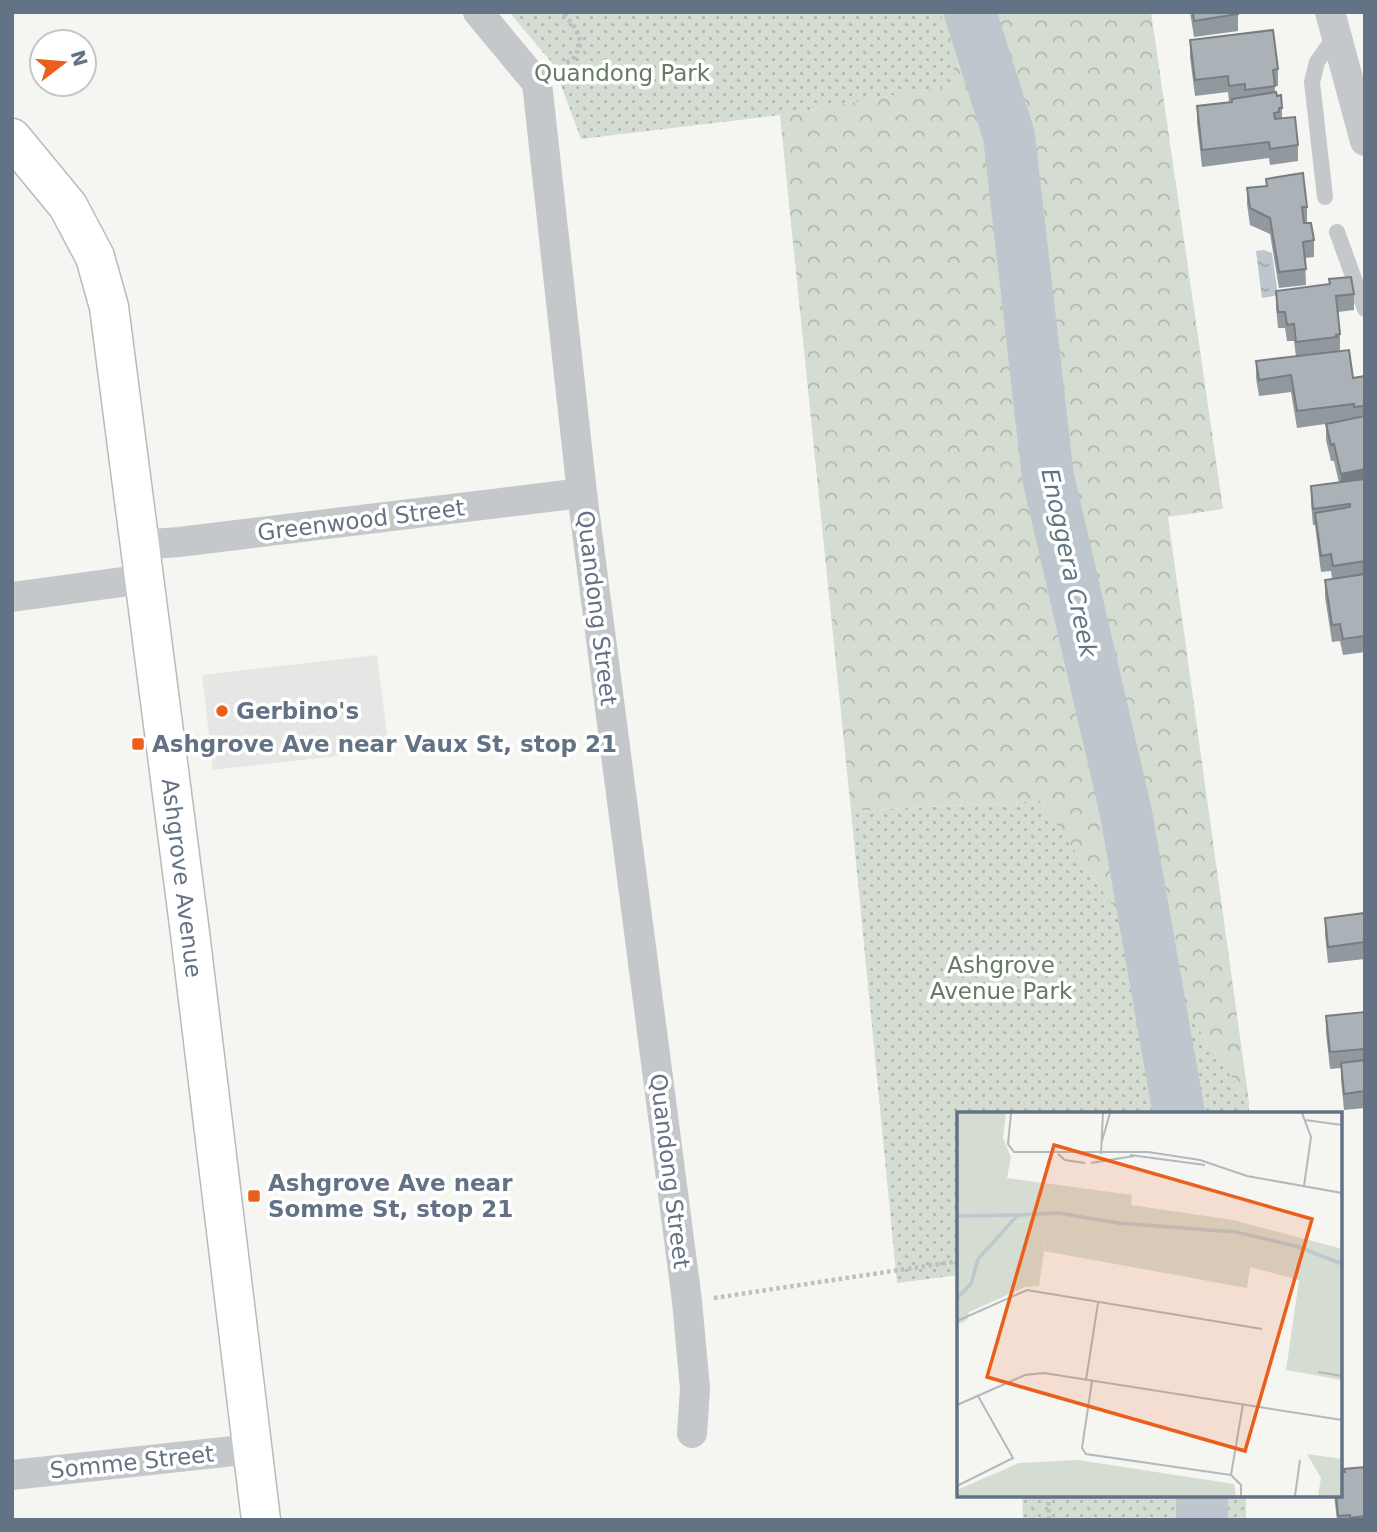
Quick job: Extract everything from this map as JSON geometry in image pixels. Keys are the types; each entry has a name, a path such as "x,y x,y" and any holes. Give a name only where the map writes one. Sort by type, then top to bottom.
{"main road":[{"name":"Ashgrove Avenue","path":"12,138 68,206 95,257 109,306 190,933 261,1520"}],"street":[{"path":"478,12 537,83"},
{"path":"1333,23 1365,141"},
{"name":"Quandong Street","path":"537,83 582,493 687,1301 695,1389 692,1433"},
{"name":"Greenwood Street","path":"12,597 141,562 179,542 582,493"},
{"name":"Somme Street","path":"12,1475 252,1449"}],"lane":[{"path":"1325,197 1312,82 1333,23"},
{"path":"1337,232 1365,309"}],"path":[{"path":"537,83 575,57 581,43 576,29 563,12"},
{"path":"687,1301 957,1261"},
{"path":"1048,1497 1049,1520"}],"shaded area":[{"path":"377,655 389,750 213,770 202,675"}],"green space":[{"name":"Quandong Park","path":"509,12 940,12 957,84 780,115 581,139 553,64"},
{"path":"940,12 1151,12 1223,509 1168,517 1249,1102 1040,801 851,811 780,115 956,84"},
{"name":"Ashgrove Avenue Park","path":"1040,801 1249,1102 1249,1112 957,1112 957,1275 897,1283 851,811"},
{"path":"1022,1497 1246,1497 1246,1520 1023,1520"}],"water":[{"path":"1256,251 1272,253 1278,295 1262,298"}],"building":[{"path":"1193,12 1238,12 1238,14 1194,21"},
{"path":"1273,30 1278,69 1273,70 1275,86 1245,90 1245,84 1229,86 1228,76 1195,80 1190,40"},
{"path":"1276,92 1277,96 1281,95 1282,108 1274,113 1275,119 1295,117 1298,145 1270,149 1269,142 1202,150 1197,106 1232,102 1232,99"},
{"path":"1303,173 1307,207 1302,207 1304,223 1311,223 1314,240 1303,242 1306,269 1279,272 1270,218 1250,208 1247,188 1267,186 1266,179"},
{"path":"1351,277 1354,294 1336,296 1340,334 1336,335 1337,337 1296,342 1294,324 1287,325 1285,312 1278,312 1276,291 1330,284 1329,279"},
{"path":"1349,350 1353,378 1365,376 1365,406 1354,407 1354,404 1297,411 1291,375 1259,380 1256,361"},
{"path":"1365,416 1365,469 1341,474 1326,424"},
{"path":"1365,479 1365,561 1333,566 1331,554 1321,556 1315,513 1350,507 1350,504 1313,509 1311,486"},
{"path":"1365,574 1365,636 1343,639 1340,624 1332,625 1325,580"},
{"path":"1365,913 1365,942 1328,947 1325,918"},
{"path":"1365,1012 1365,1049 1330,1052 1326,1016"},
{"path":"1365,1060 1365,1091 1344,1094 1341,1063"},
{"path":"1365,1467 1365,1516 1338,1516 1336,1497 1342,1497 1344,1469"}],"waterway":[{"name":"Enoggera Creek","path":"970,12 1009,136 1048,477 1126,813 1179,1112"},
{"name":"Enoggera Creek","path":"1202,1497 1202,1520"}],"place":[{"name":"Gerbino's","path":"222,711"},
{"name":"Ashgrove Ave near Vaux St, stop 21","path":"138,744"},
{"name":"Ashgrove Ave near Somme St, stop 21","path":"254,1196"}]}
